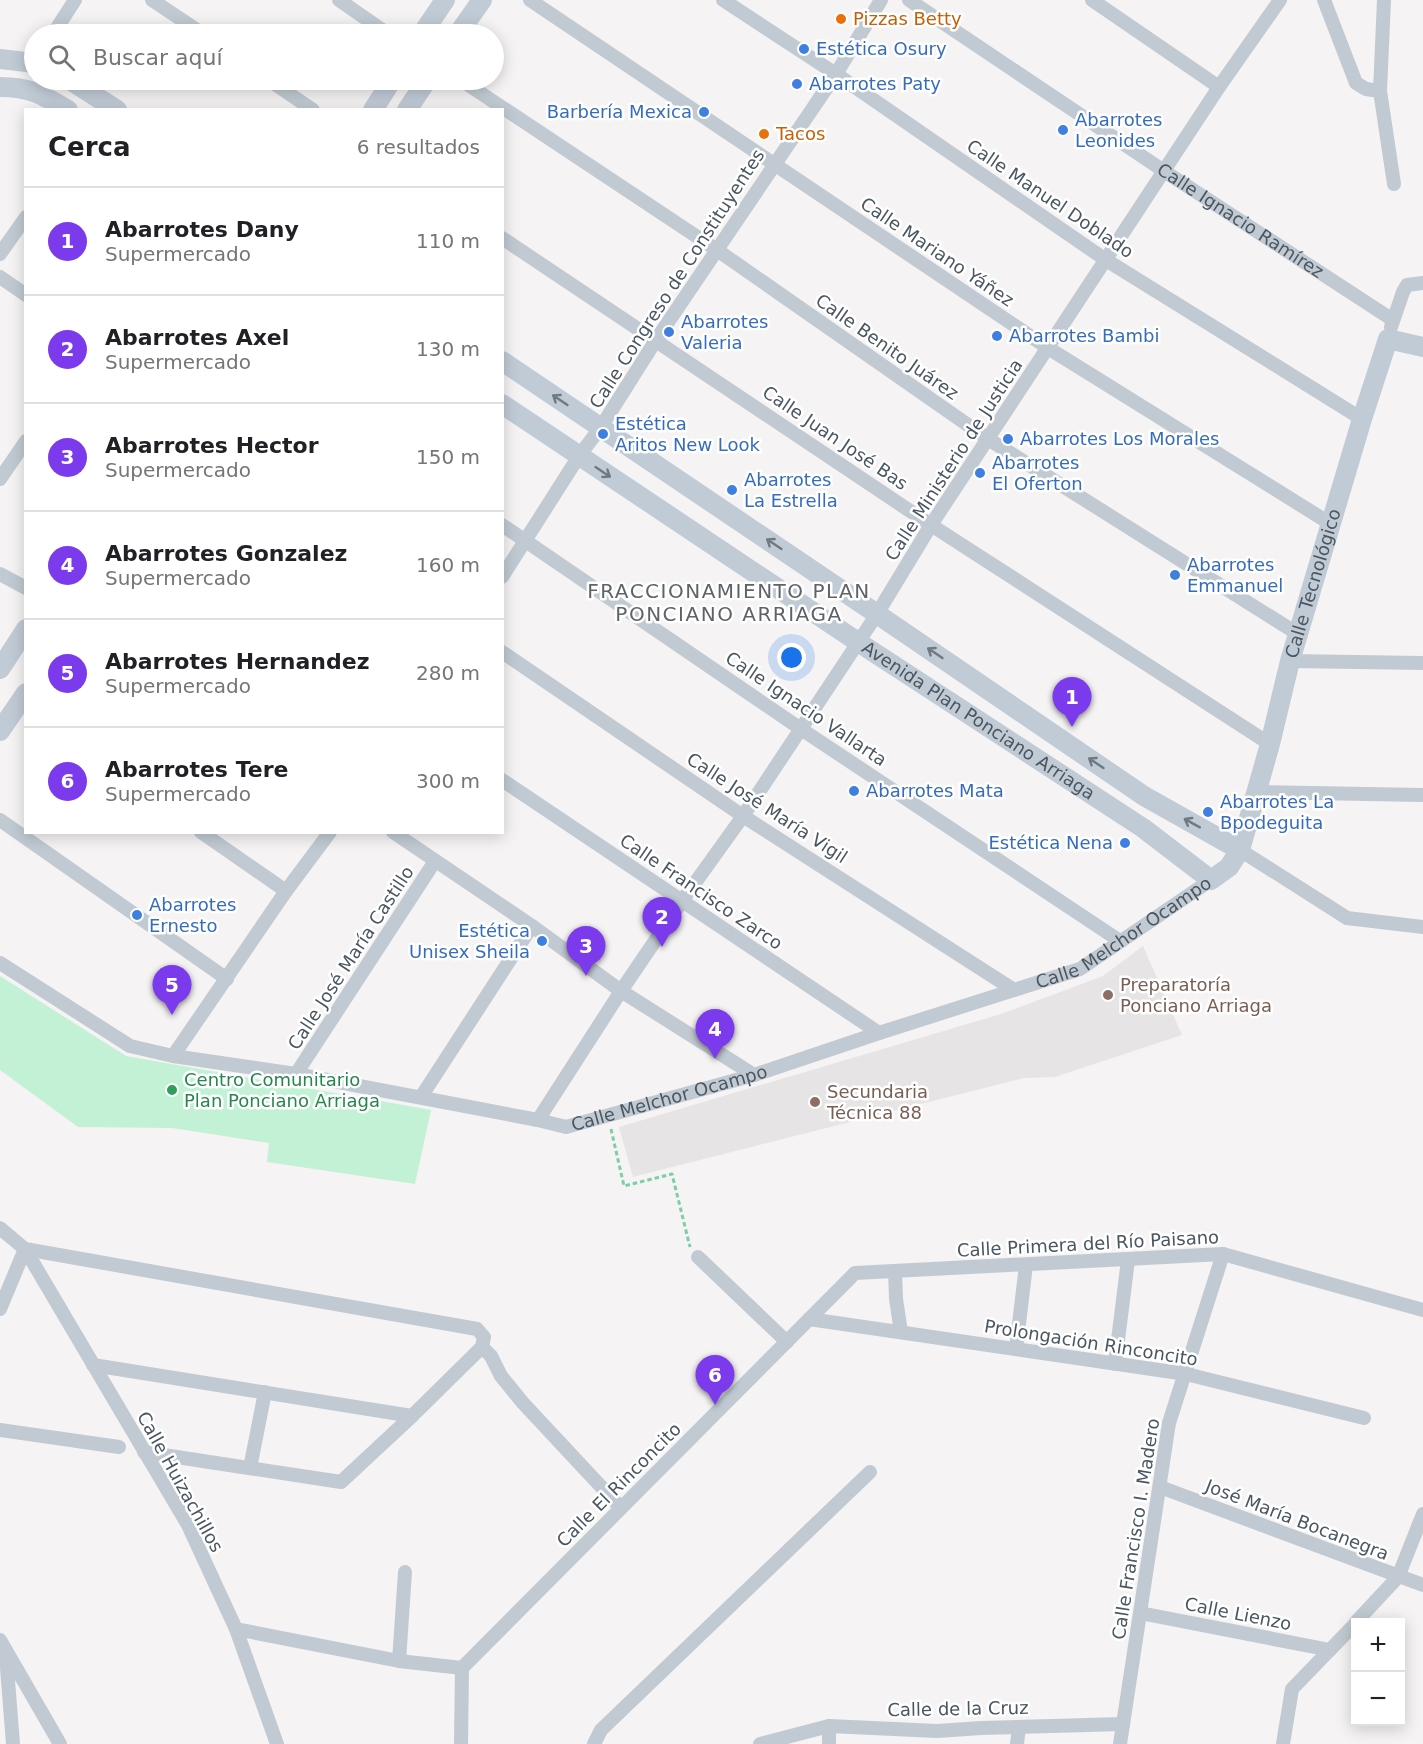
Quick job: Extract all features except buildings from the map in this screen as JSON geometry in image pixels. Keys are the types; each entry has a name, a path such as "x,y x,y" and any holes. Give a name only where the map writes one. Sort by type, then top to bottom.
{"street":[{"path":"60,24 75,0"},
{"path":"153,0 188,24"},
{"path":"339,0 374,24"},
{"path":"429,24 445,0"},
{"path":"465,24 482,0"},
{"name":"Calle Mariano Yáñez","path":"530,0 1047,348 1331,524"},
{"name":"Calle Manuel Doblado","path":"723,0 836,74 1106,260 1362,419"},
{"name":"Calle Congreso de Constituyentes","path":"504,574 656,340 836,74 881,0"},
{"name":"Calle Ignacio Ramírez","path":"909,0 1164,171 1391,330 1423,347"},
{"path":"1092,0 1220,87"},
{"name":"Calle Ministerio de Justicia","path":"538,1120 621,991 801,729 1047,348 1280,0"},
{"path":"1324,0 1356,83 1366,89 1380,92"},
{"path":"1384,0 1380,92 1394,184"},
{"path":"0,59 24,62"},
{"path":"0,87 24,89"},
{"path":"29,90 38,92 65,108"},
{"path":"86,90 114,108"},
{"path":"284,90 310,108"},
{"path":"374,108 386,90"},
{"path":"408,108 420,90"},
{"name":"Calle Benito Juárez","path":"476,90 503,108"},
{"name":"Calle Benito Juárez","path":"504,109 717,250 988,439 1298,634"},
{"path":"0,254 24,220"},
{"name":"Calle Juan José Bas","path":"504,239 932,525 1270,744"},
{"path":"0,277 24,295"},
{"path":"1391,330 1402,292 1407,285 1423,283"},
{"name":"Calle Tecnológico","path":"1240,850 1270,744 1290,661 1391,330"},
{"name":"Avenida Plan Ponciano Arriaga","path":"504,362 1144,796 1240,850"},
{"name":"Avenida Plan Ponciano Arriaga","path":"504,405 858,642 1143,828 1212,880"},
{"path":"0,479 24,444"},
{"name":"Calle Ignacio Vallarta","path":"504,526 801,729 1120,941"},
{"path":"0,574 24,587"},
{"path":"0,669 24,632"},
{"name":"Calle José María Vigil","path":"504,653 743,816 1014,990"},
{"path":"1290,661 1423,663"},
{"path":"0,731 23,703"},
{"name":"Calle Francisco Zarco","path":"504,781 879,1033"},
{"path":"1257,792 1423,795"},
{"path":"1143,828 1144,796"},
{"path":"0,820 227,979"},
{"path":"204,834 286,891"},
{"path":"173,1056 286,891 329,834"},
{"path":"396,834 532,926 621,991 754,1074"},
{"path":"1240,850 1347,918 1423,927"},
{"name":"Calle Melchor Ocampo","path":"0,963 130,1047 173,1056 296,1074 566,1127 754,1074 1080,969 1212,880 1229,867 1240,850"},
{"name":"Calle José María Castillo","path":"296,1074 435,861"},
{"path":"421,1098 532,926"},
{"path":"0,1228 25,1249 477,1329 484,1337 482,1347 341,1482 144,1452"},
{"path":"0,1309 25,1249"},
{"name":"Calle Huizachillos","path":"25,1249 188,1525 236,1629 277,1744"},
{"name":"Calle Primera del Río Paisano","path":"855,1273 1223,1254 1423,1310"},
{"name":"Calle Francisco I. Madero","path":"1120,1744 1169,1423 1223,1254"},
{"path":"695,1255 787,1342"},
{"path":"1115,1364 1128,1260"},
{"path":"1016,1349 1026,1265"},
{"path":"895,1271 901,1332"},
{"name":"Calle El Rinconcito","path":"462,1668 855,1273"},
{"name":"Prolongación Rinconcito","path":"809,1319 1186,1374 1364,1418"},
{"path":"482,1347 491,1356 501,1376 523,1402 621,1508"},
{"path":"93,1365 412,1416"},
{"path":"250,1468 265,1392"},
{"path":"0,1430 119,1447"},
{"path":"594,1744 602,1730 870,1472"},
{"name":"José María Bocanegra","path":"1160,1487 1423,1585"},
{"path":"1361,1618 1398,1577 1423,1514"},
{"path":"399,1661 405,1572"},
{"name":"Calle Lienzo","path":"1140,1613 1330,1650"},
{"path":"1283,1744 1292,1689 1351,1628"},
{"path":"236,1629 399,1661 462,1668 461,1744"},
{"path":"3,1645 14,1744"},
{"path":"3,1645 60,1744"},
{"name":"Calle de la Cruz","path":"760,1744 829,1726 936,1738 1019,1727 1123,1724"},
{"path":"829,1726 829,1744"},
{"path":"1017,1744 1019,1727"}],"path":[{"path":"608,1115 624,1186 672,1174 695,1255"}],"shaded area":[{"name":"Secundaria Técnica 88","path":"1143,946 1182,1035 1055,1077 1024,1078 633,1177 619,1127 1001,1014 1103,976"}],"green space":[{"name":"Centro Comunitario Plan Ponciano Arriaga","path":"0,976 126,1056 431,1110 415,1184 267,1162 269,1143 172,1128 78,1127 0,1070"}],"place":[{"name":"Pizzas Betty","path":"841,19"},
{"name":"Estética Osury","path":"804,49"},
{"name":"Abarrotes Paty","path":"797,84"},
{"name":"Barbería Mexica","path":"704,112"},
{"name":"Abarrotes Leonides","path":"1063,130"},
{"name":"Tacos","path":"764,134"},
{"name":"Abarrotes Valeria","path":"669,332"},
{"name":"Abarrotes Bambi","path":"997,336"},
{"name":"Estética Aritos New Look","path":"603,434"},
{"name":"Abarrotes Los Morales","path":"1008,439"},
{"name":"Abarrotes El Oferton","path":"980,473"},
{"name":"Abarrotes La Estrella","path":"732,490"},
{"name":"Abarrotes Emmanuel","path":"1175,575"},
{"name":"Abarrotes Dany","path":"1072,727"},
{"name":"Abarrotes Mata","path":"854,791"},
{"name":"Abarrotes La Bpodeguita","path":"1208,812"},
{"name":"Estética Nena","path":"1125,843"},
{"name":"Abarrotes Ernesto","path":"137,915"},
{"name":"Estética Unisex Sheila","path":"542,941"},
{"name":"Abarrotes Axel","path":"662,947"},
{"name":"Abarrotes Hector","path":"586,976"},
{"name":"Preparatoría Ponciano Arriaga","path":"1108,995"},
{"name":"Abarrotes Hernandez","path":"172,1015"},
{"name":"Abarrotes Gonzalez","path":"715,1059"},
{"name":"Centro Comunitario Plan Ponciano Arriaga","path":"172,1090"},
{"name":"Secundaria Técnica 88","path":"815,1102"},
{"name":"Abarrotes Tere","path":"715,1405"}],"district":[{"name":"FRACCIONAMIENTO PLAN PONCIANO ARRIAGA","path":"729,602"}]}
